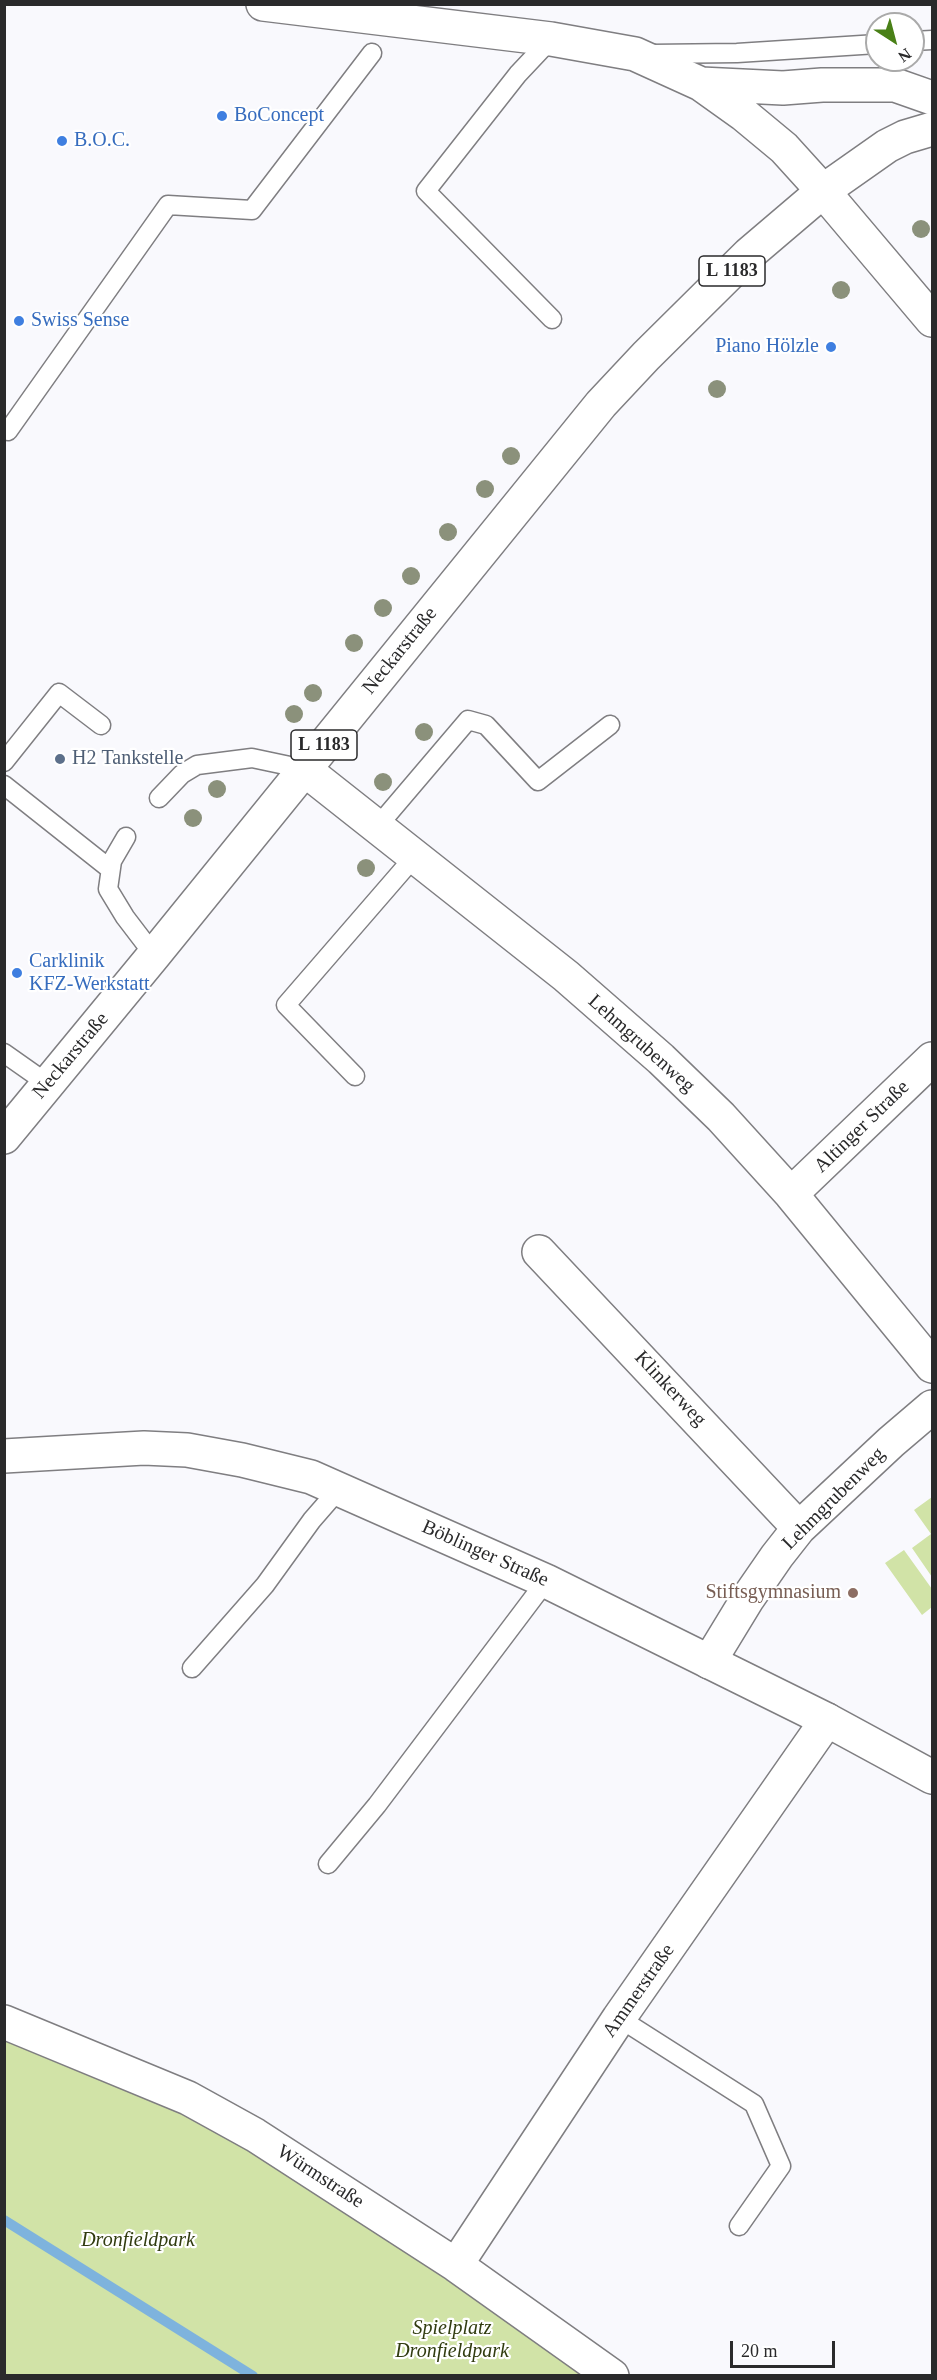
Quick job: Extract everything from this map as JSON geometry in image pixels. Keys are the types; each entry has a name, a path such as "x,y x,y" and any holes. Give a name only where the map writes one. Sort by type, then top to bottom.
{"street":[{"path":"263,4 551,39 635,54 701,84 784,148 933,320"},
{"path":"701,84 783,88 822,85 895,85 933,98"},
{"name":"L 1183","path":"823,191 887,146 904,137 933,129"},
{"name":"Neckarstraße","path":"4,1137 601,404 749,254 823,191"},
{"name":"Lehmgrubenweg","path":"304,769 566,976 661,1059 721,1117 791,1194 930,1357"},
{"name":"Altinger Straße","path":"791,1194 933,1059"},
{"name":"Klinkerweg","path":"539,1252 799,1528"},
{"name":"Lehmgrubenweg","path":"709,1662 748,1598 799,1528 891,1442 933,1407"},
{"name":"Böblinger Straße","path":"4,1456 144,1448 187,1450 242,1460 311,1477 546,1581 827,1720 933,1777"},
{"name":"Ammerstraße","path":"456,2265 620,2018 827,1720"},
{"name":"Würmstraße","path":"4,2022 188,2098 255,2135 456,2265 612,2376"}],"lane":[{"path":"551,39 519,74 426,191 552,319"},
{"path":"635,54 737,54 865,45"},
{"path":"4,429 8,431 168,205 252,210 372,53"},
{"path":"4,762 59,693 101,725"},
{"path":"377,827 468,720 486,725 538,781 610,725"},
{"path":"159,798 167,777 197,765 252,758 304,769"},
{"path":"4,785 110,869"},
{"path":"126,837 112,861 108,889 125,917 154,955"},
{"path":"354,1076 286,1005 415,856"},
{"path":"4,1053 48,1084"},
{"path":"192,1668 265,1585 312,1520 339,1489"},
{"path":"328,1864 377,1804 546,1581"},
{"path":"620,2018 754,2104 781,2166 739,2226"}],"green space":[{"path":"932,1497 932,1577 912,1548 931,1534 914,1510"},
{"path":"904,1550 932,1589 932,1607 922,1615 885,1563"},
{"name":"Dronfieldpark","path":"5,2039 146,2093 268,2160 430,2268 584,2375 5,2376"}],"waterway":[{"path":"4,2220 253,2376"}],"place":[{"name":"BoConcept","path":"222,116"},
{"name":"B.O.C.","path":"62,141"},
{"name":"Swiss Sense","path":"19,321"},
{"name":"Piano Hölzle","path":"831,347"},
{"name":"H2 Tankstelle","path":"60,759"},
{"name":"Carklinik KFZ-Werkstatt","path":"17,973"},
{"name":"Stiftsgymnasium","path":"853,1593"}],"park label":[{"name":"Spielplatz Dronfieldpark","path":"452,2340"}]}
